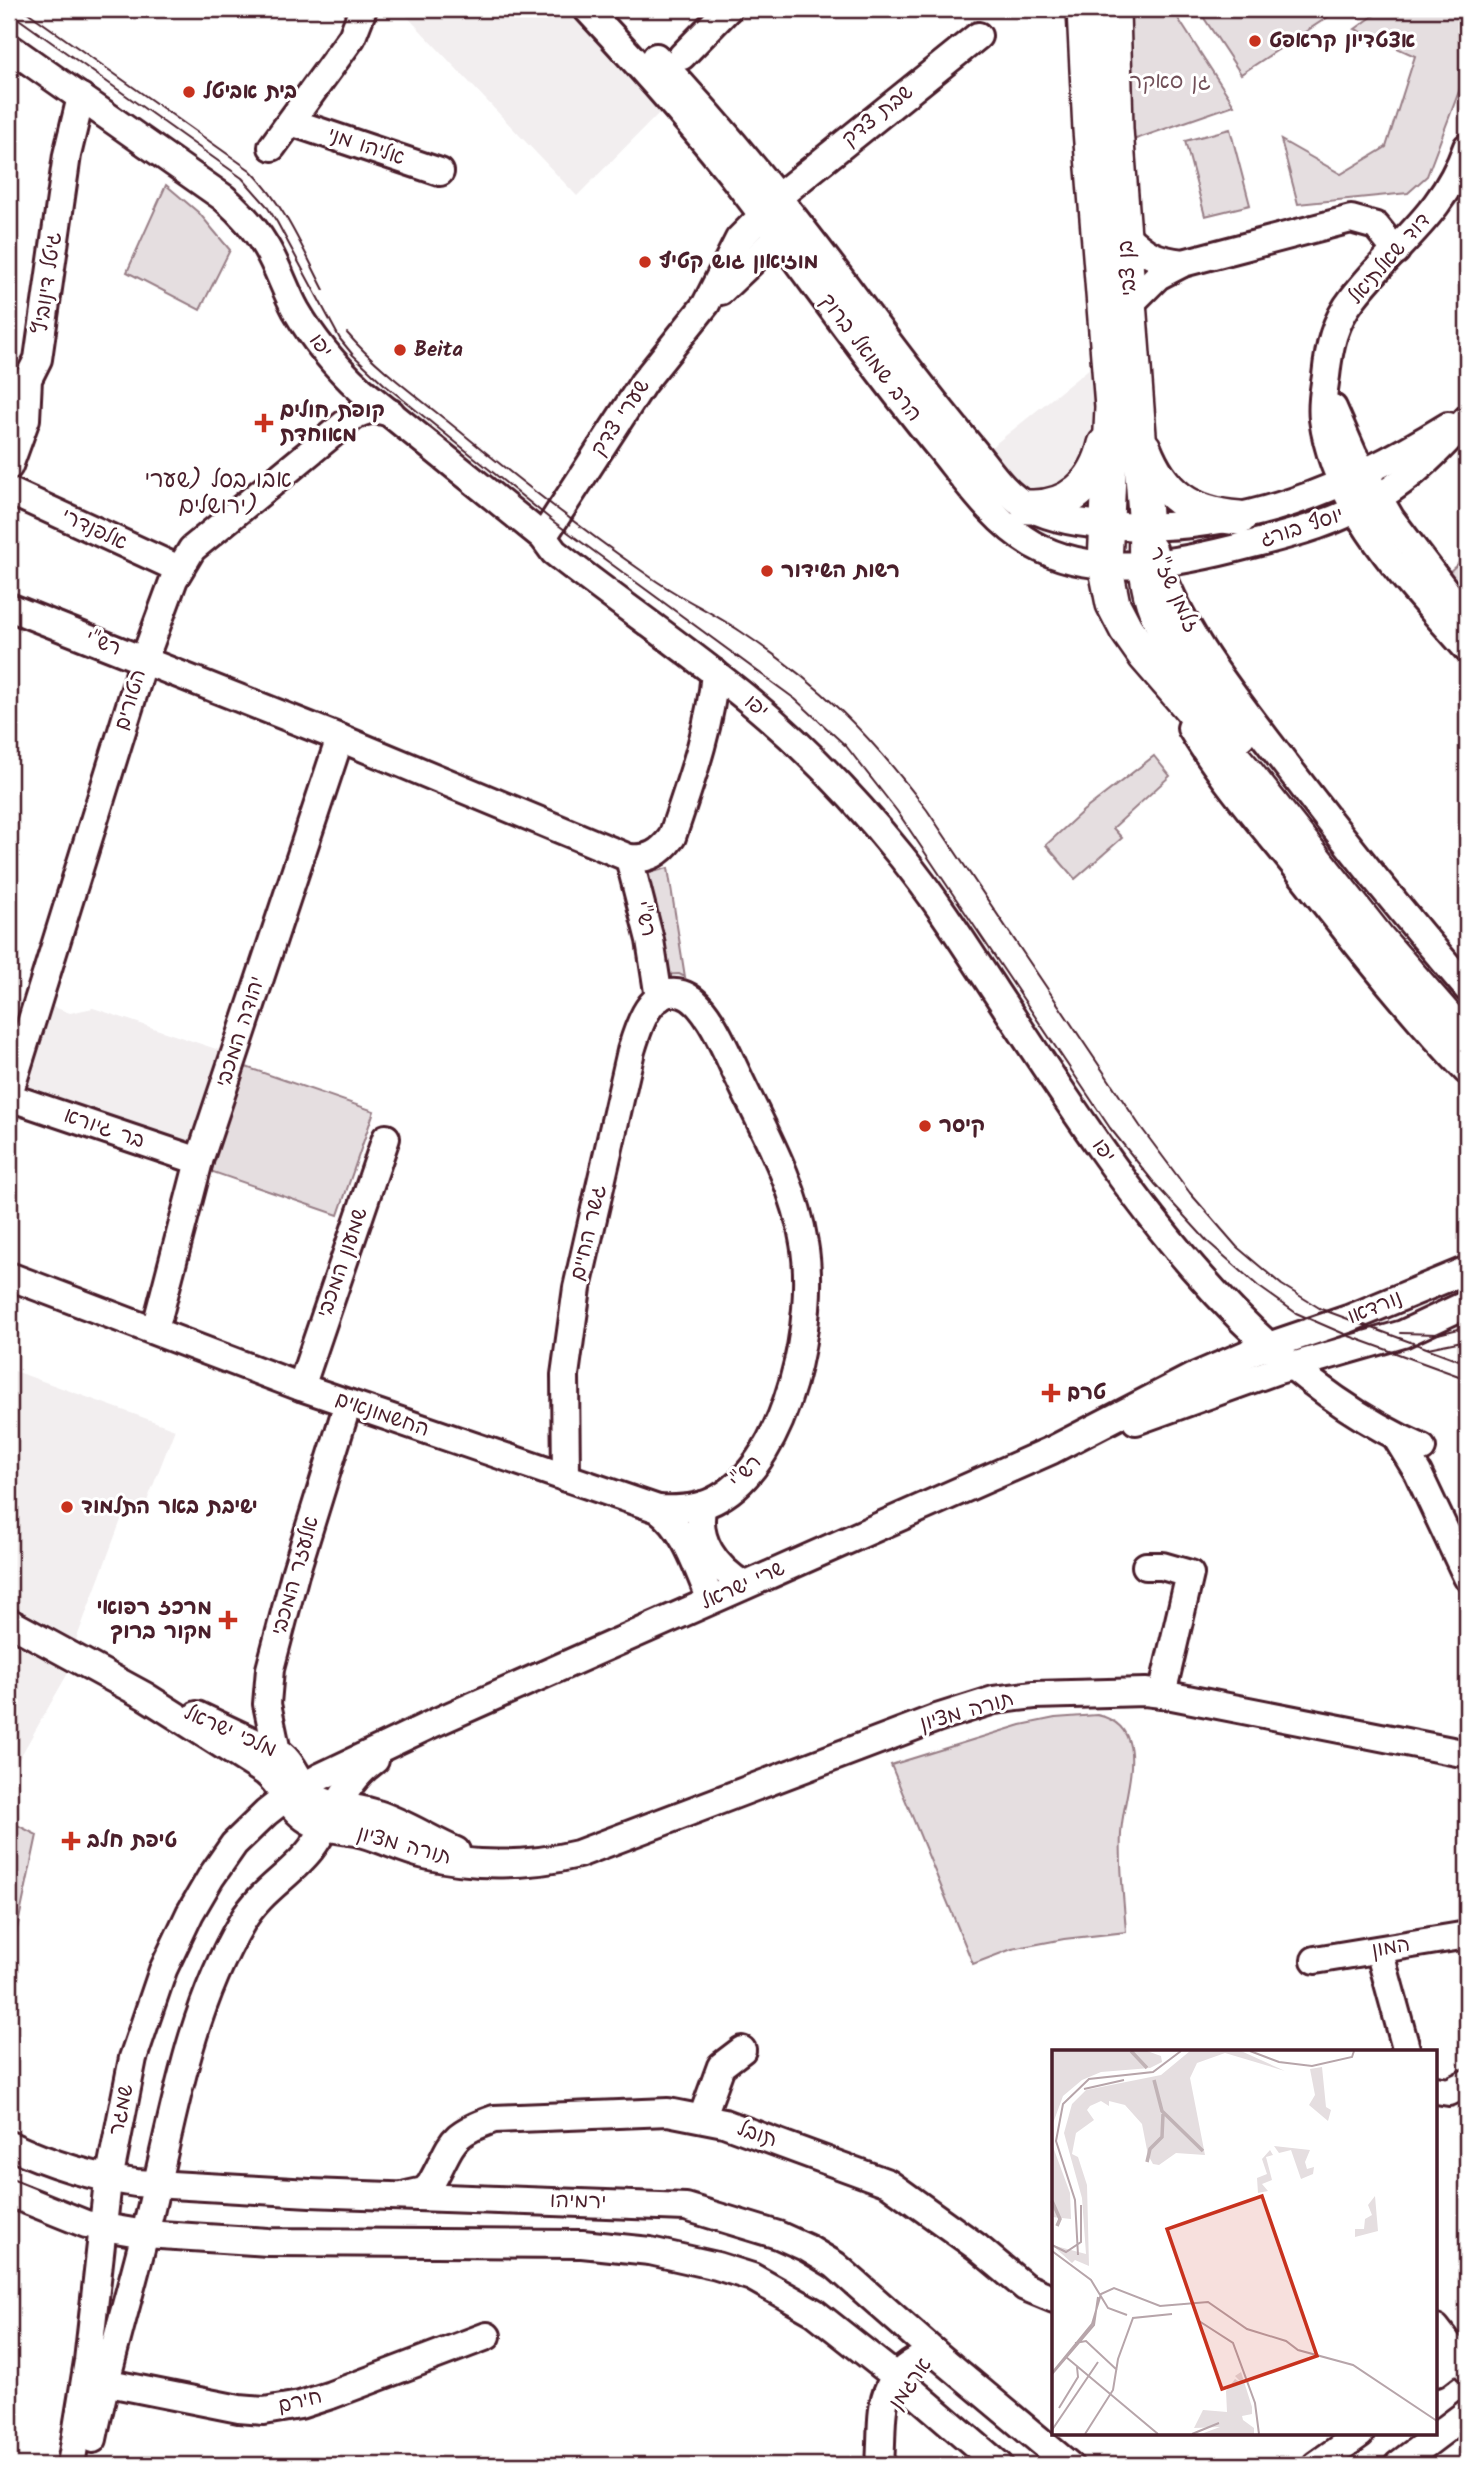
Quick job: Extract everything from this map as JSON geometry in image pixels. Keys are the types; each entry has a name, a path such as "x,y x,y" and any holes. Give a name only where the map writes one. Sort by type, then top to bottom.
{"main road":[{"name":"בן צבי","path":"1084,9 1090,130 1112,407 1107,526"},
{"name":"בן צבי","path":"1113,9 1116,129 1146,528"},
{"path":"1028,507 1055,505 1070,498 1087,484 1102,456 1112,407"},
{"path":"1139,437 1150,464 1173,495 1192,508 1206,513 1239,518"},
{"path":"1107,526 1105,564 1113,604 1126,629 1145,656 1244,770 1378,939 1467,1041"},
{"name":"זלמן שז\"ר","path":"1146,528 1151,564 1150,592 1157,614 1183,658 1364,894 1467,1016"}],"street":[{"path":"272,147 352,37 363,9"},
{"name":"הרב שמואל ברוך","path":"587,9 671,101 746,193 776,208"},
{"name":"הרב שמואל ברוך","path":"611,9 668,70 995,478 1028,507 1053,517 1107,526 1146,528"},
{"path":"682,56 728,9"},
{"name":"שבת צדק","path":"776,208 978,36"},
{"name":"יפו","path":"9,47 240,212 266,247 295,308 316,343 336,367 543,537 554,552 715,673 797,743 845,791 938,904 1103,1152 1148,1211 1226,1304 1286,1354 1336,1401 1396,1437 1422,1448"},
{"name":"גיטל דינוביץ","path":"9,466 26,419 28,379 38,359 68,155 81,97"},
{"name":"אליהו מני","path":"291,122 440,172"},
{"name":"דוד שאלתיאל","path":"1367,504 1354,478 1329,448 1322,416 1332,337 1340,317 1352,299 1428,217 1459,169 1467,147"},
{"name":"הרב שמואל ברוך","path":"776,208 778,237 911,413 998,518 1034,545 1073,559 1105,564"},
{"name":"שערי צדק","path":"706,304 738,239 776,208"},
{"path":"1130,304 1158,276 1182,263 1351,219 1376,226 1396,251"},
{"path":"1125,235 1142,252 1160,260 1182,263"},
{"name":"שערי צדק","path":"543,537 643,383 706,304 778,237"},
{"name":"הטורים","path":"9,1096 144,660 179,569 192,549 353,417 362,411 375,409 391,413"},
{"name":"יוסף בורג","path":"1146,528 1200,525 1239,518 1287,504 1354,478 1426,440 1467,413"},
{"name":"יוסף בורג","path":"1105,564 1151,564 1226,551 1298,532 1367,504 1427,462 1467,419"},
{"name":"אלפנדרי","path":"9,491 179,569"},
{"path":"1367,504 1413,550 1467,619"},
{"path":"1367,504 1388,555 1467,649"},
{"name":"זלמן שז\"ר","path":"1151,564 1192,634 1242,706 1352,852 1467,988"},
{"name":"רש\"י","path":"9,607 340,738 629,858 650,940 659,998 677,993 686,995 701,1010 717,1033 776,1157 793,1199 805,1243 806,1294 801,1345 782,1418 770,1443 752,1471 720,1498 703,1505 657,1509"},
{"path":"1145,656 1196,737 1228,780 1372,962 1467,1072"},
{"path":"629,858 651,857 664,848 671,837 705,733 715,673"},
{"name":"יהודה המכבי","path":"155,1330 200,1161 340,738"},
{"name":"גשר החיים","path":"566,1478 565,1375 577,1288 631,1051 640,1023 659,998"},
{"name":"בר גיורא","path":"9,1096 200,1161"},
{"name":"שמעון המכבי","path":"301,1387 386,1138"},
{"name":"נורדאו","path":"1286,1354 1348,1320 1467,1270"},
{"name":"החשמונאים","path":"9,1276 348,1404 657,1509 667,1516 683,1536 711,1600"},
{"path":"1226,1304 1235,1333 1233,1349 1227,1362"},
{"name":"נורדאו","path":"1286,1354 1403,1334 1467,1304"},
{"name":"שרי ישראל","path":"1052,1450 1227,1362 1286,1354"},
{"name":"שרי ישראל","path":"294,1792 434,1723 744,1585 1052,1450 1286,1354"},
{"name":"אלעזר המכבי","path":"277,1752 267,1704 270,1669 295,1574 348,1404"},
{"path":"1396,1437 1418,1473 1467,1577"},
{"path":"703,1505 700,1524 707,1549 722,1569 744,1585"},
{"path":"1146,1566 1162,1566 1190,1574 1163,1694"},
{"name":"מלכי ישראל","path":"9,1622 145,1696 294,1792"},
{"name":"תורה מציון","path":"330,1816 366,1834 425,1855 448,1860 541,1862 578,1854 937,1718 994,1700 1034,1695 1145,1692 1163,1694 1467,1754"},
{"name":"מלכי ישראל","path":"145,1696 277,1752 293,1766 294,1792 306,1819 330,1816"},
{"name":"שרי ישראל","path":"330,1816 348,1785 360,1771 434,1723"},
{"path":"277,1752 312,1763 351,1762"},
{"name":"שמגר","path":"71,2465 88,2361 109,2179 133,2058 151,2001 190,1913 211,1877 234,1844 256,1821 294,1792"},
{"path":"88,2465 104,2382 145,2234 190,2042 206,1994 226,1951 254,1904 304,1857 330,1816"},
{"name":"המון","path":"1315,1961 1467,1935"},
{"path":"1379,1950 1406,2050"},
{"path":"702,2118 721,2066 742,2050"},
{"path":"73,2170 91,2160 104,2146 114,2129 122,2106"},
{"name":"תובל","path":"404,2195 424,2190 453,2140 471,2127 494,2119 668,2112 736,2128 888,2183 977,2247 1025,2287 1052,2298"},
{"name":"ירמיהו","path":"9,2145 73,2170 109,2179 157,2185 686,2207 745,2224 807,2248 835,2265 934,2353 1069,2465"},
{"path":"439,2168 442,2186 468,2199"},
{"name":"ירמיהו","path":"9,2193 64,2216 102,2228 145,2234 268,2242 582,2244 650,2251 717,2266 752,2277 823,2318 903,2382 999,2465"},
{"path":"1438,2330 1464,2357 1438,2372"},
{"name":"חירם","path":"104,2382 239,2409 264,2411 300,2405 331,2395 487,2336"},
{"name":"ארגמן","path":"880,2465 882,2434 903,2382 923,2372 934,2353"},
{"path":"1398,2465 1463,2422"},
{"path":"1316,2465 1357,2436"}],"shaded area":[{"path":"400,9 587,9 671,101 577,196"},
{"path":"1111,351 1102,456 1041,507 979,457"},
{"path":"48,1005 70,1013 93,1008 222,1051 189,1148 23,1092"},
{"name":"ישיבת באר התלמוד","path":"9,1369 175,1429 144,1509 127,1504 76,1640 9,1603"},
{"path":"9,1640 68,1673 15,1766 9,1763"}],"green space":[{"name":"גן סאקר","path":"1129,9 1172,9 1234,105 1130,141"},
{"name":"אצטדיון קראפט","path":"1198,9 1340,9 1241,74"},
{"path":"1383,9 1467,9 1467,70 1427,176 1408,193 1298,204 1281,140 1341,174 1386,147 1415,56 1355,29"},
{"path":"1230,129 1250,205 1205,216 1185,141"},
{"path":"166,185 199,213 230,250 200,310 127,272"},
{"path":"1467,555 1467,602 1444,577"},
{"path":"1154,756 1170,776 1113,828 1122,838 1075,879 1046,845 1083,811"},
{"path":"668,868 685,977 679,974 660,975 638,876"},
{"path":"246,1067 374,1111 338,1215 210,1171"},
{"path":"1097,1715 1115,1722 1125,1733 1130,1748 1131,1765 1121,1846 1126,1932 1064,1939 1012,1949 973,1964 891,1765 1021,1725 1055,1718"},
{"path":"9,1821 37,1835 10,1962 9,1961"}],"tram line":[{"path":"23,9 250,170 283,212 324,290"},
{"path":"9,12 242,178 277,222 340,339 385,385 554,522 795,699 846,746 897,811 1110,1128 1155,1184 1207,1241 1258,1286 1296,1313 1349,1336 1467,1379"},
{"path":"347,333 397,381 548,502 660,584 769,651 842,711 885,757 927,810 1140,1126 1190,1193 1237,1247 1282,1285 1321,1309 1467,1363"},
{"path":"1400,1333 1438,1334 1467,1327"},
{"path":"1428,1348 1467,1340"}],"place":[{"name":"אצטדיון קראפט","path":"1255,41"},
{"name":"בית אביטל","path":"189,92"},
{"name":"מוזיאון גוש קטיף","path":"645,262"},
{"name":"Beita","path":"400,350"},
{"name":"קופת חולים מאוחדת","path":"264,423"},
{"name":"רשות השידור","path":"767,571"},
{"name":"קיסר","path":"925,1126"},
{"name":"טרם","path":"1051,1393"},
{"name":"ישיבת באר התלמוד","path":"67,1507"},
{"name":"מרכז רפואי מקור ברוך","path":"228,1620"},
{"name":"טיפת חלב","path":"71,1841"}],"district":[{"name":"אבו בסל (שערי ירושלים)","path":"218,494"}]}
